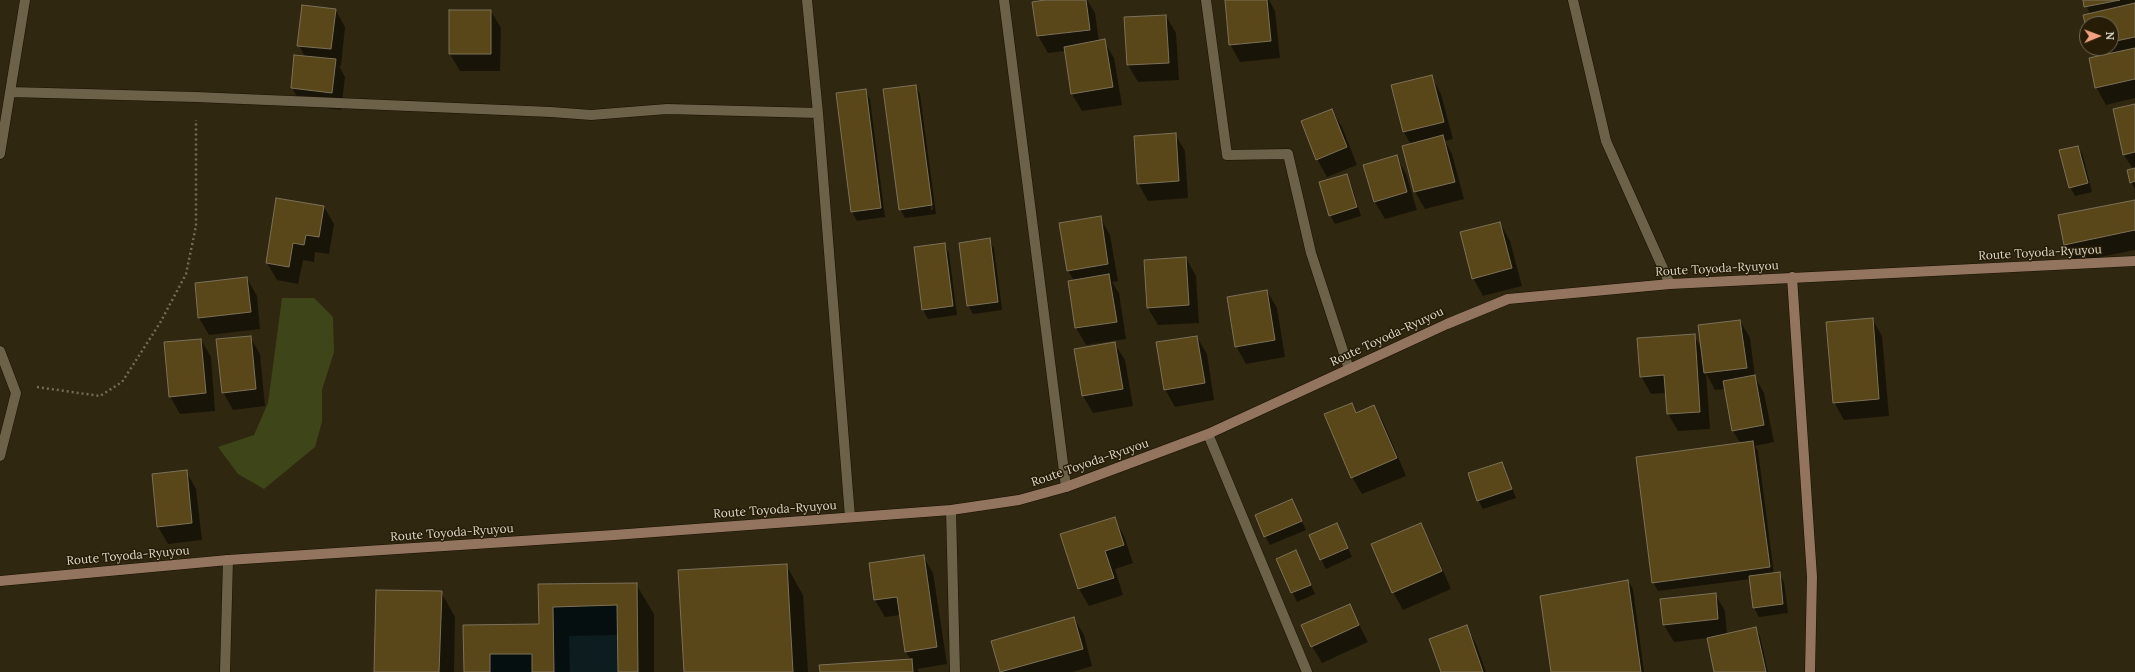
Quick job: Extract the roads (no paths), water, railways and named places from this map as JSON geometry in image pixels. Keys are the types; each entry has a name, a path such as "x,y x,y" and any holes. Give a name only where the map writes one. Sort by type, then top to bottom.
{"main road":[{"name":"Route Toyoda-Ryuyou","path":"0,581 228,560 951,510 1019,500 1066,487 1208,434 1447,324 1508,299 1670,284 2135,261"},
{"path":"1792,277 1812,577 1810,672"}],"street":[{"path":"0,154 26,0"},
{"path":"807,0 818,113 850,518"},
{"path":"1004,0 1066,487"},
{"path":"1206,0 1227,155 1288,154 1312,253 1349,369"},
{"path":"1573,0 1606,141 1670,284"},
{"path":"10,92 196,97 591,115 667,109 818,113"},
{"path":"0,351 16,393 0,456"},
{"path":"1208,434 1307,672"},
{"path":"951,510 955,672"},
{"path":"225,672 228,560"}]}
